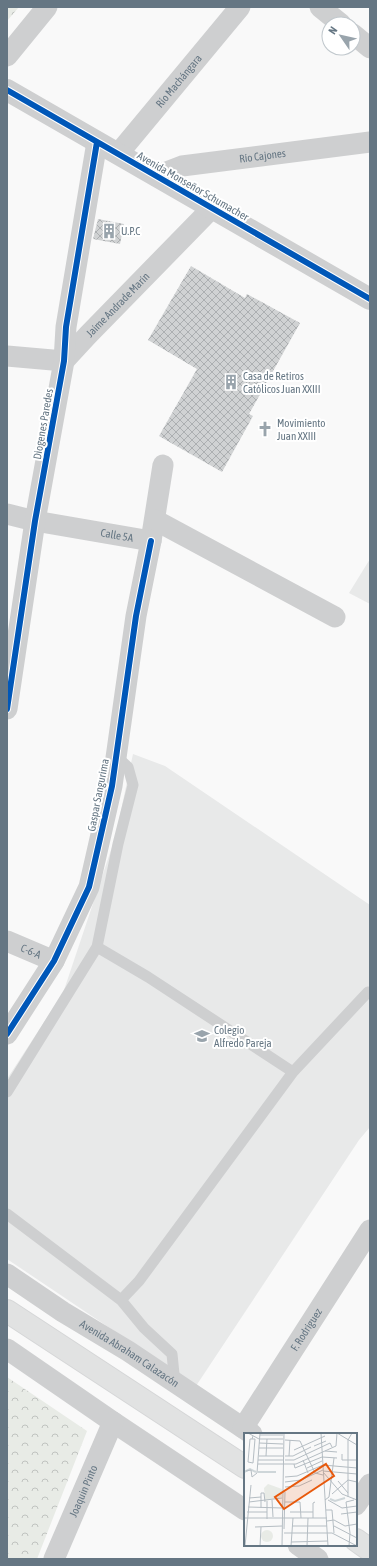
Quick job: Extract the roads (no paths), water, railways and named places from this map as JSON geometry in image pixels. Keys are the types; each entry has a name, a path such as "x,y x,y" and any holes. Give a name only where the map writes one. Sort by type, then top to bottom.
{"main road":[{"path":"7,1311 244,1465"},
{"path":"357,1541 370,1550"}],"street":[{"path":"7,56 47,7"},
{"name":"Río Machángara","path":"118,154 240,7"},
{"path":"320,7 331,16"},
{"path":"361,41 370,48"},
{"name":"Avenida Monseñor Schumacher","path":"7,90 370,299"},
{"name":"Diogenes Paredes","path":"7,709 35,521 64,361 66,328 97,142"},
{"name":"Río Cajones","path":"156,176 182,166 370,142"},
{"name":"Jaime Andrade Marin","path":"64,361 93,329 212,208"},
{"path":"7,356 64,361"},
{"path":"151,541 162,465"},
{"name":"Calle 5A","path":"7,514 35,521 151,541"},
{"path":"155,520 335,617"},
{"name":"Gaspar Sangurima","path":"7,1034 54,961 88,887 112,786 136,616 151,541"},
{"name":"C-6-A","path":"7,942 54,961"},
{"name":"F. Rodriguez","path":"248,1431 370,1230"},
{"name":"Avenida Abraham Calazacón","path":"7,1274 248,1431"},
{"path":"7,1349 244,1509"},
{"name":"Joaquin Pinto","path":"61,1556 113,1422"},
{"path":"357,1504 370,1484"},
{"path":"357,1506 370,1515"},
{"path":"299,1546 318,1559"}],"lane":[{"path":"7,1092 97,947 118,844 133,785 128,767 116,756"},
{"path":"97,947 148,977 293,1072"},
{"path":"121,1300 139,1281 293,1072 368,992"},
{"path":"7,1214 121,1300 144,1328 172,1354 174,1374 172,1381"}],"place":[{"name":"U.P.C","path":"109,231"},
{"name":"Casa de Retiros Católicos Juan XXIII","path":"231,382"},
{"name":"Movimiento Juan XXIII","path":"265,429"},
{"name":"Colegio Alfredo Pareja","path":"202,1036"}]}
